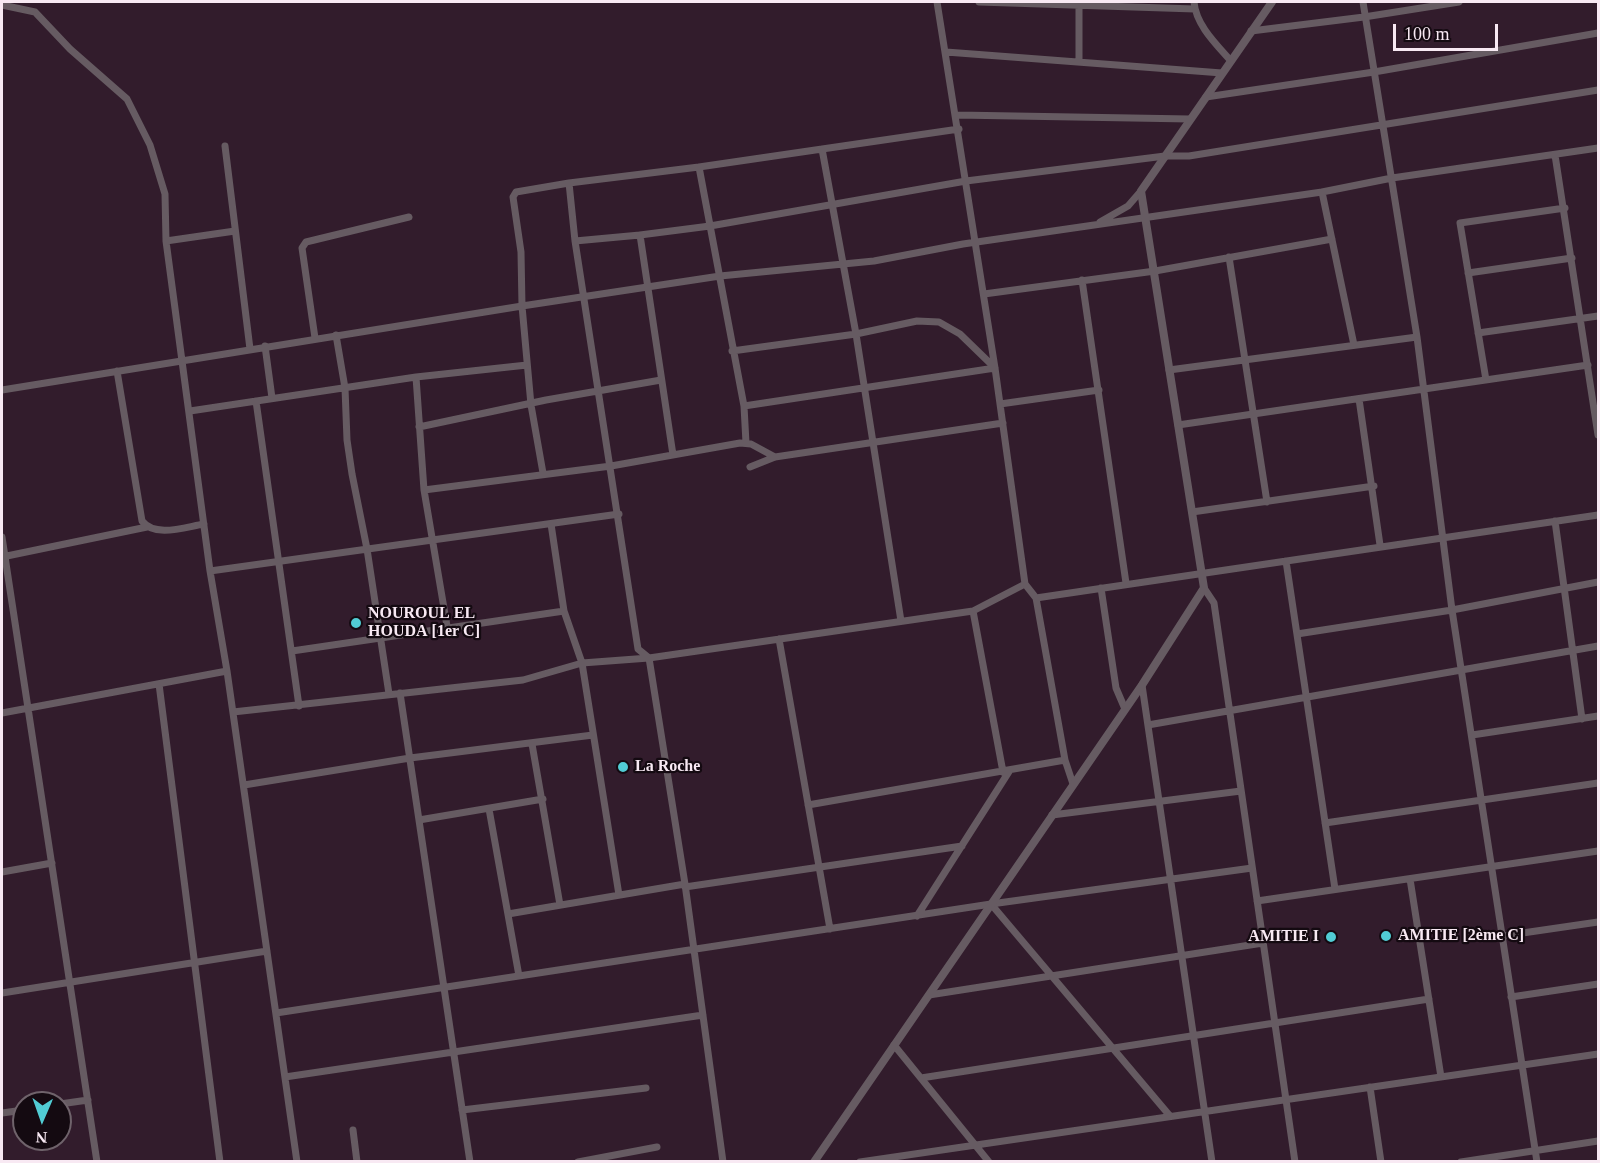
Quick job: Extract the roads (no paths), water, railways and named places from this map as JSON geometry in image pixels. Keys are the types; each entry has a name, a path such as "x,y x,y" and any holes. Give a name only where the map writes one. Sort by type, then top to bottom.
{"street":[{"path":"937,2 984,294 1024,584 1036,598 1065,760 1073,784"},
{"path":"979,2 1194,5 1210,38 1231,61"},
{"path":"1092,225 1128,206 1141,191 1272,2"},
{"path":"1363,2 1425,389 1452,610 1537,1161"},
{"path":"1251,31 1459,2"},
{"path":"2,5 35,12 70,49 127,99 150,145 165,194 166,241 210,572 244,785 297,1161"},
{"path":"1079,5 1079,62"},
{"path":"1206,97 1374,72 1599,33"},
{"path":"946,51 1222,73"},
{"path":"576,241 710,226 966,181 1165,156 1188,156 1599,90"},
{"path":"957,115 1190,119"},
{"path":"543,473 531,405 527,365 520,252 513,196 516,192 959,129"},
{"path":"225,146 250,349"},
{"path":"2,390 522,306 720,276 841,262 874,261 976,242 1322,192 1392,178 1599,148"},
{"path":"822,149 865,387 901,621"},
{"path":"1555,155 1588,365 1596,392 1599,435"},
{"path":"699,167 744,406 746,443"},
{"path":"568,183 638,649 649,658 685,886 723,1161"},
{"path":"1141,191 1147,217 1201,573 1204,588 1214,603 1295,1161"},
{"path":"1322,192 1354,345"},
{"path":"1486,380 1460,223 1565,208"},
{"path":"315,338 302,248 306,242 409,218"},
{"path":"166,241 235,231"},
{"path":"640,235 673,455"},
{"path":"984,294 1155,271 1332,239"},
{"path":"1228,257 1267,502"},
{"path":"1468,273 1572,258"},
{"path":"1082,280 1126,583"},
{"path":"1478,333 1599,316"},
{"path":"732,351 856,334 917,321 939,322 960,333 995,368"},
{"path":"336,335 345,388 348,451 367,549 389,694"},
{"path":"1169,370 1417,337"},
{"path":"266,346 272,398"},
{"path":"190,411 416,377 527,365"},
{"path":"1178,425 1588,365"},
{"path":"744,406 995,368"},
{"path":"117,371 142,521 147,527 156,531 204,524"},
{"path":"416,377 424,490 447,627"},
{"path":"419,427 599,390 661,380"},
{"path":"1000,404 1099,390"},
{"path":"1359,399 1374,486 1380,545"},
{"path":"256,401 299,706"},
{"path":"750,467 775,456 1003,423"},
{"path":"424,490 611,465 746,443 775,456"},
{"path":"1192,512 1374,486"},
{"path":"210,572 619,514"},
{"path":"1036,598 1380,545 1599,515"},
{"path":"1555,521 1582,719"},
{"path":"551,524 564,611 582,663 619,895"},
{"path":"3,557 147,527"},
{"path":"2,537 3,557 97,1161"},
{"path":"1286,561 1335,890"},
{"path":"1297,634 1452,610 1563,587 1599,582"},
{"path":"233,712 523,680 582,663 649,658 973,611 1024,584"},
{"path":"1101,588 1116,688 1125,709"},
{"path":"814,1161 1142,685 1204,588"},
{"path":"292,651 564,611"},
{"path":"917,915 1007,771 973,611"},
{"path":"779,639 830,929"},
{"path":"1148,725 1599,646"},
{"path":"2,713 227,671"},
{"path":"159,684 220,1161"},
{"path":"1142,685 1212,1161"},
{"path":"400,693 470,1161"},
{"path":"1472,735 1599,717"},
{"path":"244,785 410,758 593,735"},
{"path":"532,744 560,905"},
{"path":"808,805 1065,760"},
{"path":"1325,823 1599,783"},
{"path":"1052,815 1241,791"},
{"path":"419,820 543,799"},
{"path":"489,809 519,976"},
{"path":"508,914 619,895 962,846"},
{"path":"1257,901 1599,851"},
{"path":"2,872 52,863"},
{"path":"276,1013 917,915 1252,868"},
{"path":"1410,879 1441,1077"},
{"path":"992,904 1170,1116"},
{"path":"1502,936 1599,922"},
{"path":"929,994 1263,944"},
{"path":"2,993 267,951"},
{"path":"1511,997 1599,984"},
{"path":"921,1078 1430,999"},
{"path":"285,1077 703,1016"},
{"path":"894,1045 989,1161"},
{"path":"860,1161 1599,1054"},
{"path":"1370,1087 1381,1161"},
{"path":"462,1110 646,1088"},
{"path":"72,1102 88,1100"},
{"path":"353,1130 357,1161"},
{"path":"1461,1161 1599,1140"},
{"path":"578,1161 657,1147"}],"place":[{"name":"NOUROUL EL HOUDA [1er C]","path":"356,623"},
{"name":"La Roche","path":"623,767"},
{"name":"AMITIE [2ème C]","path":"1386,936"},
{"name":"AMITIE I","path":"1331,937"}]}
